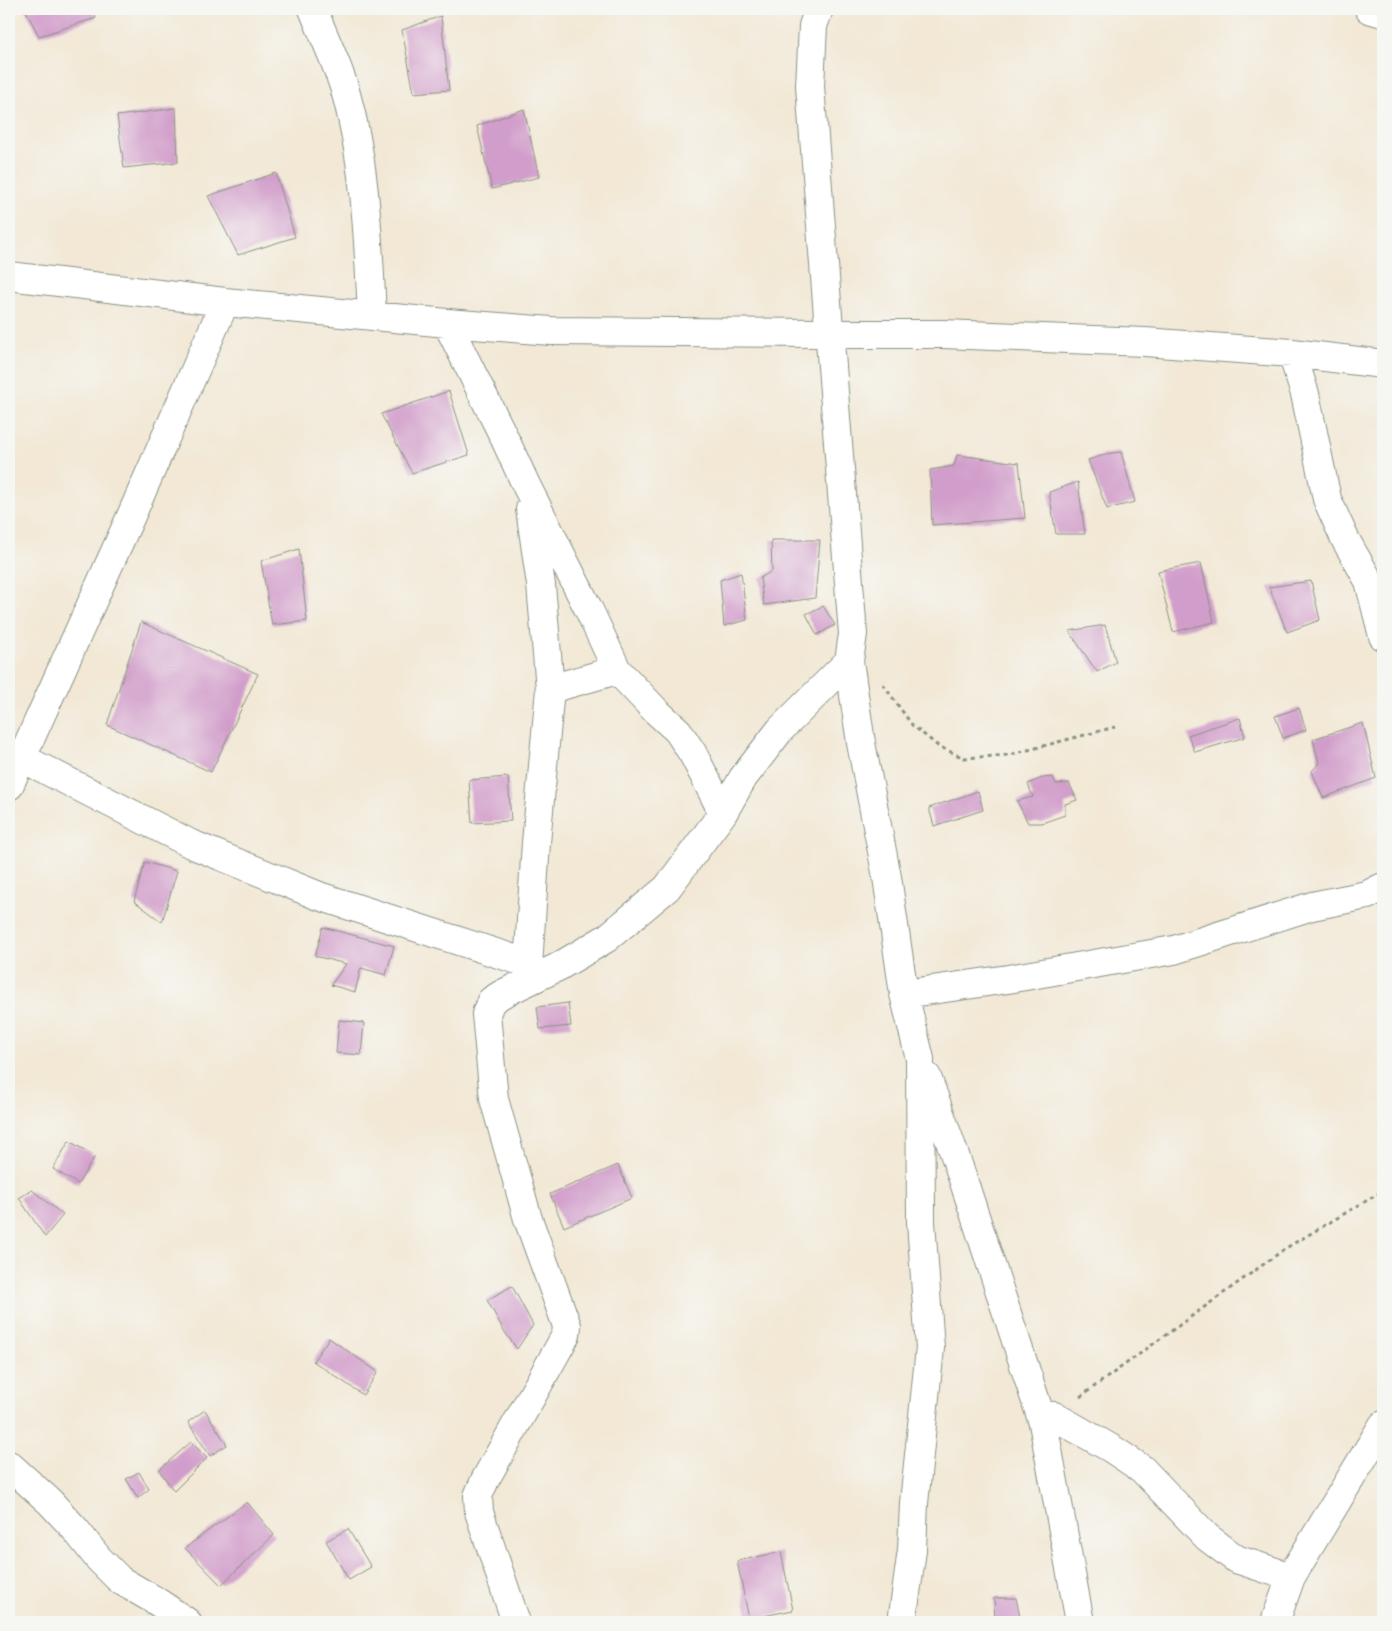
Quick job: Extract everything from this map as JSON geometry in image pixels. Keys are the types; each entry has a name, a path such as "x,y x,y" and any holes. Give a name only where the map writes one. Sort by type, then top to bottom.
{"street":[{"path":"313,9 344,86 351,114 367,208 372,315"},
{"path":"819,9 813,26 810,86 824,285 830,332 837,449 853,634 849,662 861,743 887,877 904,994 920,1059 1048,1420 1080,1622"},
{"path":"1368,9 1383,13"},
{"path":"9,276 225,302 448,323 551,330 943,334 1145,342 1292,353 1383,364"},
{"path":"9,786 225,302"},
{"path":"448,323 617,670 678,731 693,754 723,813"},
{"path":"1292,353 1305,394 1327,499 1345,539 1369,580 1381,620"},
{"path":"526,485 541,585 550,690 536,843 528,973"},
{"path":"516,1622 479,1512 478,1496 485,1480 566,1335 567,1326 528,1219 494,1100 486,1014 491,1001 528,973 558,967 606,938 667,888 723,813 743,778 780,730 849,662"},
{"path":"550,690 617,670"},
{"path":"22,758 191,844 319,896 528,973"},
{"path":"904,994 1008,979 1174,950 1312,906 1367,895 1383,887"},
{"path":"902,1622 912,1550 914,1503 930,1348 921,1222 920,1059"},
{"path":"1048,1420 1112,1449 1142,1469 1207,1538 1236,1559 1291,1577"},
{"path":"1275,1622 1291,1577 1383,1425"},
{"path":"9,1465 50,1502 98,1558 120,1580 156,1600 187,1622"}],"path":[{"path":"880,679 912,725 938,746 964,758 1009,755 1115,727"},
{"path":"1048,1420 1286,1248 1383,1191"}],"building":[{"path":"25,9 93,9 96,18 39,36"},
{"path":"441,16 449,90 414,93 402,30"},
{"path":"176,108 178,162 124,168 117,116"},
{"path":"524,109 539,177 492,189 477,126"},
{"path":"276,173 295,237 238,255 208,196"},
{"path":"449,391 469,455 412,473 381,414"},
{"path":"1121,452 1135,502 1107,509 1088,460"},
{"path":"957,455 1019,463 1025,518 932,525 930,470 954,466"},
{"path":"1078,482 1085,534 1056,534 1049,492"},
{"path":"771,540 820,540 815,598 764,605 760,578 772,571"},
{"path":"299,549 307,621 272,625 261,561"},
{"path":"1201,563 1214,622 1173,632 1158,571"},
{"path":"741,573 747,620 724,626 720,580"},
{"path":"1311,581 1320,620 1287,632 1269,587"},
{"path":"823,606 835,625 817,635 806,614"},
{"path":"141,622 258,674 211,772 107,725"},
{"path":"1105,625 1116,662 1097,672 1069,631"},
{"path":"1299,708 1306,730 1283,738 1275,716"},
{"path":"1240,718 1245,737 1195,752 1188,735"},
{"path":"1363,723 1376,778 1323,798 1312,771 1319,763 1313,739"},
{"path":"508,777 511,821 472,823 469,780"},
{"path":"1053,777 1056,784 1069,783 1077,800 1065,804 1065,815 1042,823 1028,823 1017,801 1033,797 1028,784 1042,778"},
{"path":"978,791 983,810 934,826 929,808"},
{"path":"145,862 177,871 162,922 134,901"},
{"path":"323,927 394,946 386,975 361,968 355,992 331,985 346,964 315,956"},
{"path":"568,1003 571,1026 540,1029 537,1007"},
{"path":"339,1020 364,1023 361,1055 336,1053"},
{"path":"69,1141 95,1156 78,1184 53,1169"},
{"path":"618,1165 632,1198 564,1227 550,1194"},
{"path":"32,1190 63,1215 45,1237 19,1198"},
{"path":"512,1286 533,1325 517,1349 504,1331 487,1300"},
{"path":"329,1338 378,1372 363,1395 313,1361"},
{"path":"205,1410 227,1445 210,1456 188,1422"},
{"path":"191,1442 207,1458 174,1491 159,1470"},
{"path":"139,1472 149,1489 138,1498 126,1479"},
{"path":"247,1502 274,1535 221,1585 185,1548"},
{"path":"348,1529 371,1567 349,1580 326,1541"},
{"path":"781,1552 793,1610 749,1619 737,1561"},
{"path":"994,1598 1016,1598 1021,1622 995,1622"}]}
